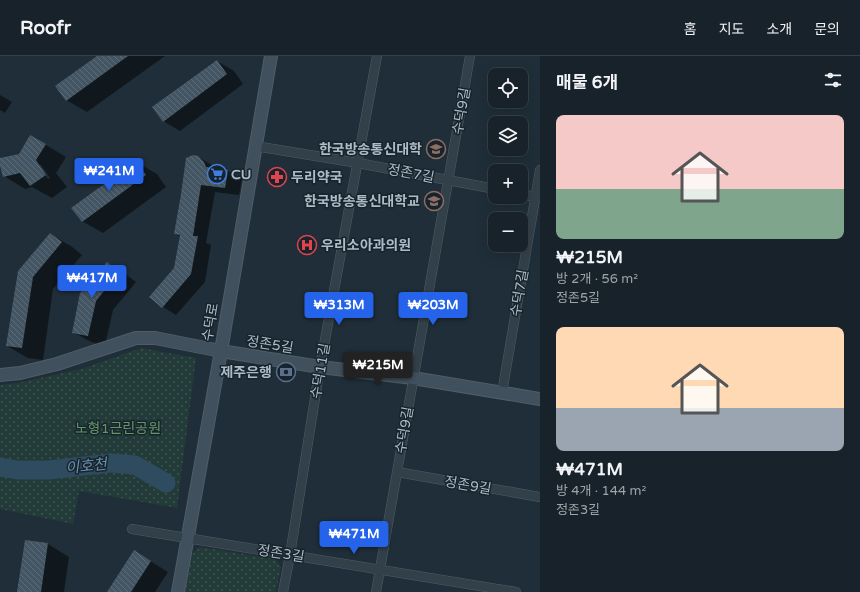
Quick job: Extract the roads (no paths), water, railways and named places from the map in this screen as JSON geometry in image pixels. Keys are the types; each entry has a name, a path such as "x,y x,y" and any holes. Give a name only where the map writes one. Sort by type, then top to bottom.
{"street":[{"name":"수덕로","path":"178,592 271,56"},
{"name":"수덕11길","path":"283,592 320,367 377,56"},
{"name":"수덕9길","path":"376,592 470,56"},
{"name":"정존7길","path":"255,146 358,163 488,188"},
{"name":"수덕7길","path":"502,393 538,197 540,170"},
{"path":"528,195 538,197"},
{"name":"정존5길","path":"0,376 57,364 136,338 155,338 221,351 320,367 414,378 540,399"},
{"name":"정존9길","path":"397,472 540,497"},
{"name":"정존3길","path":"132,529 516,592"}],"waterway":[{"name":"이호천","path":"0,467 18,470 49,470 111,463 135,465 166,483"}],"place":[{"name":"한국방송통신대학","path":"436,149"},
{"name":"CU","path":"217,174"},
{"name":"두리약국","path":"277,177"},
{"name":"한국방송통신대학교","path":"434,201"},
{"name":"우리소아과의원","path":"307,245"},
{"name":"제주은행","path":"286,372"}],"park label":[{"name":"노형1근린공원","path":"118,428"}]}
